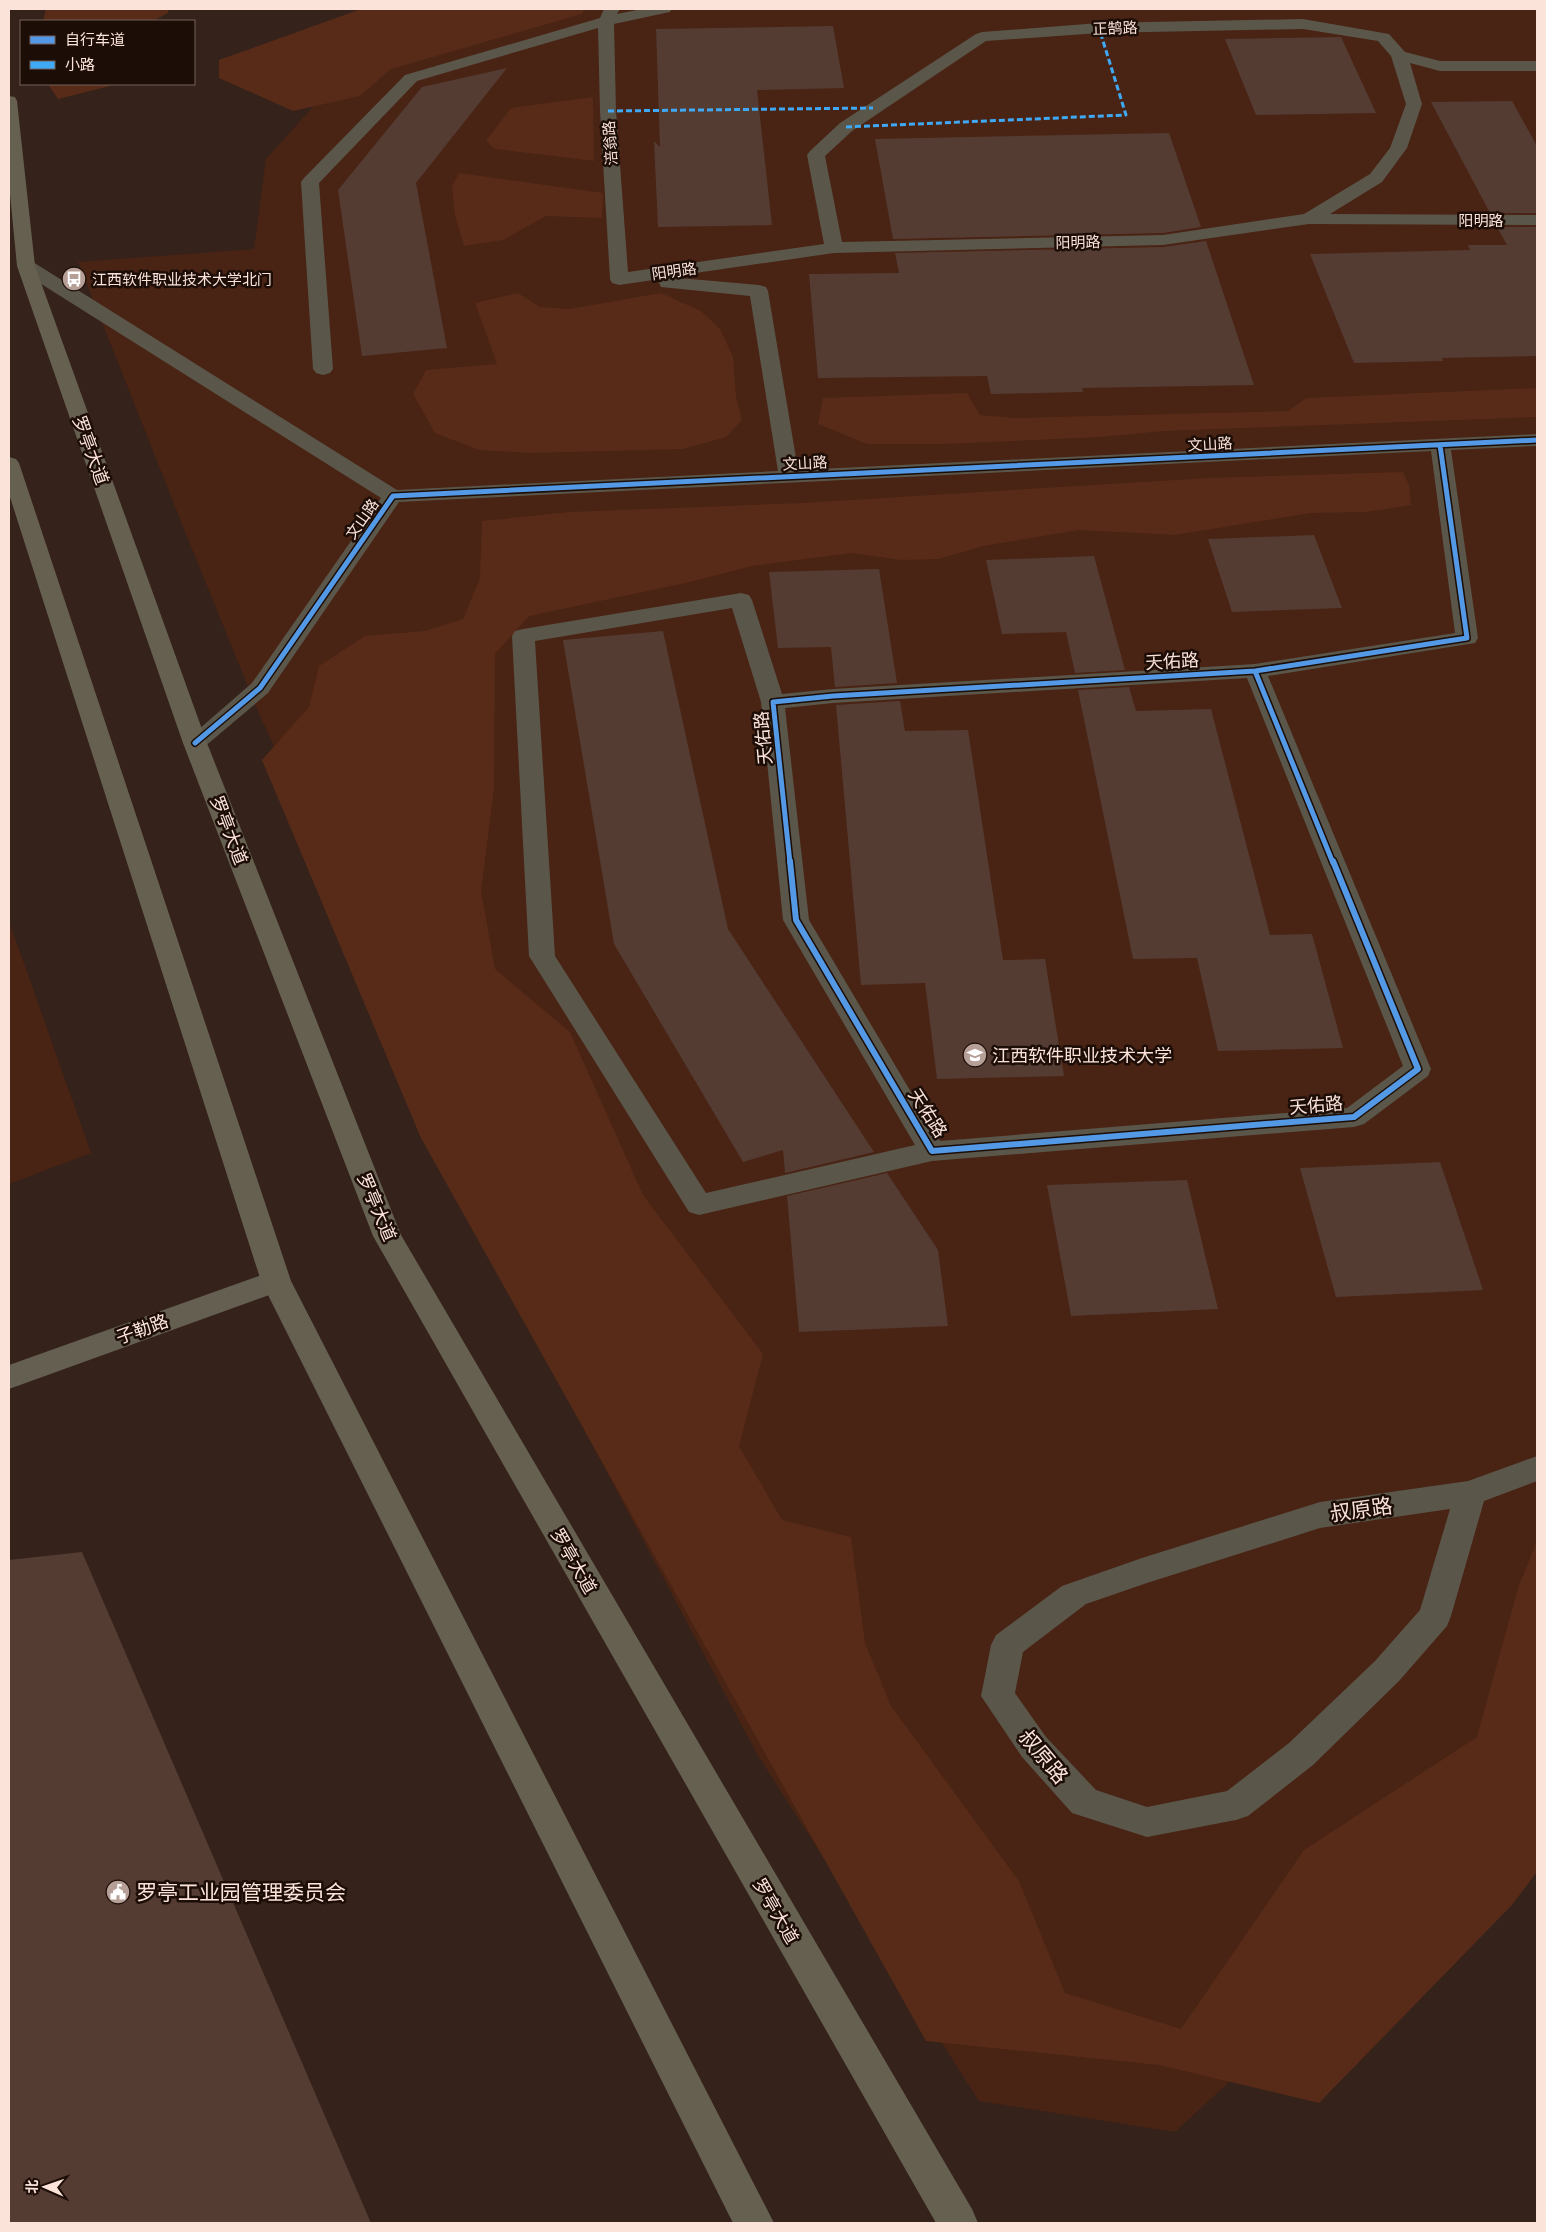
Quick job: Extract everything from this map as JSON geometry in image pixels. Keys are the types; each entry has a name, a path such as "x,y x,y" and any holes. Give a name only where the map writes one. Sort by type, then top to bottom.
{"highway":[{"name":"罗亭大道","path":"9,101 26,266 195,743 387,1236 958,2223"},
{"path":"9,463 276,1281 754,2223"}],"main road":[{"name":"子勒路","path":"9,1377 276,1281"}],"street":[{"path":"323,369 310,182 410,78 609,15 664,9"},
{"path":"1141,9 1148,27"},
{"path":"1295,9 1303,24"},
{"name":"涪翁路","path":"609,15 608,111 619,279"},
{"name":"正鹄路","path":"834,248 816,155 846,127 982,37 1099,28 1303,24 1383,37 1399,55"},
{"path":"1399,55 1440,66 1537,66"},
{"path":"1309,219 1376,178 1398,148 1414,104 1399,55"},
{"name":"阳明路","path":"619,279 834,248 1163,240 1309,219 1537,220"},
{"path":"26,266 393,496"},
{"path":"619,279 759,291 789,476"},
{"name":"文山路","path":"195,743 260,688 393,496 1537,440"},
{"name":"天佑路","path":"1254,671 1418,1069 1354,1118 932,1151 796,920 773,702 833,696 1254,671 1467,638 1440,445"},
{"path":"773,702 742,600 523,636 542,956 699,1204 932,1151"},
{"name":"叔原路","path":"1470,1493 1435,1616 1387,1671 1301,1754 1236,1804 1147,1822 1084,1802 1034,1748 998,1696 1008,1645 1074,1596 1142,1570 1320,1515 1470,1493 1537,1468"}],"shaded area":[{"path":"46,9 168,9 168,13 155,20 43,20"},
{"path":"361,9 585,9 582,14 391,69 360,96 293,111 219,78 219,60"},
{"name":"江西软件职业技术大学","path":"522,9 1537,9 1537,1798 1175,2132 979,2101 757,1754 569,1401 257,709 78,262 254,249 266,159 357,58"},
{"path":"49,85 110,86 58,99"},
{"path":"593,97 594,161 495,149 486,141 511,108"},
{"path":"459,173 603,193 602,218 546,216 503,240 464,246 455,215 452,186"},
{"path":"518,293 540,307 569,309 661,293 701,311 720,329 733,357 736,397 742,420 726,437 683,449 532,453 479,450 435,433 413,394 426,370 497,364 475,303"},
{"path":"1537,388 1537,417 1163,431 1101,437 944,444 867,444 818,424 823,398 967,393 980,415 1014,418 1288,411 1306,398"},
{"path":"1403,472 1409,485 1411,505 1366,512 1310,513 1175,535 1079,530 983,546 939,559 901,560 851,553 752,566 690,582 529,616 495,654 494,789 481,891 495,969 570,1032 643,1195 763,1354 739,1446 782,1520 851,1537 865,1643 891,1706 1019,1881 1065,1993 1181,2029 1304,1850 1477,1737 1518,1588 1537,1541 1537,1872 1511,1906 1319,2103 1159,2065 926,2041 421,1138 262,760 309,707 319,666 365,636 425,631 463,619 480,578 482,521 570,512 803,503 1208,478"},
{"path":"9,921 91,1153 9,1184"}],"building":[{"path":"833,26 844,88 757,90 772,225 658,227 654,141 660,147 656,29"},
{"path":"1341,37 1376,113 1256,115 1225,39"},
{"path":"507,68 416,183 447,348 362,356 338,190 422,87"},
{"path":"1512,101 1537,146 1537,213 1490,213 1431,102"},
{"path":"1169,133 1201,227 1163,233 893,239 875,139"},
{"path":"1497,227 1537,227 1537,356 1442,358 1443,361 1354,363 1310,254 1470,250 1468,245 1507,245"},
{"path":"1206,241 1254,385 1082,388 1083,392 991,394 987,376 818,378 809,274 899,273 895,253 1163,247"},
{"path":"1314,535 1342,608 1232,612 1208,539"},
{"path":"1094,556 1125,670 1075,673 1066,632 1002,634 986,560"},
{"path":"879,569 897,683 835,687 831,647 778,648 769,572"},
{"path":"663,631 728,929 874,1152 785,1173 783,1150 743,1162 614,944 563,640"},
{"path":"1129,687 1136,711 1211,709 1270,935 1312,934 1343,1048 1218,1051 1197,958 1133,959 1078,690"},
{"path":"900,701 905,731 968,730 1003,960 1045,959 1064,1076 937,1079 925,983 861,985 836,705"},
{"path":"1440,1162 1483,1290 1336,1297 1300,1168"},
{"path":"887,1173 938,1250 948,1326 799,1332 787,1196"},
{"path":"1187,1180 1218,1309 1071,1316 1047,1185"},
{"name":"罗亭工业园管理委员会","path":"82,1552 371,2223 9,2223 9,1560"}],"marked path":[{"path":"846,127 1126,115 1099,28"},
{"path":"608,111 873,108"}],"cycle path":[{"path":"195,743 260,688 393,496 1537,440"},
{"path":"1255,671 1418,1069 1354,1117 932,1151 796,920 773,702 833,696 1255,671 1467,638 1440,445"}],"place":[{"name":"江西软件职业技术大学北门","path":"74,279"},
{"name":"江西软件职业技术大学","path":"975,1055"},
{"name":"罗亭工业园管理委员会","path":"118,1892"}]}
